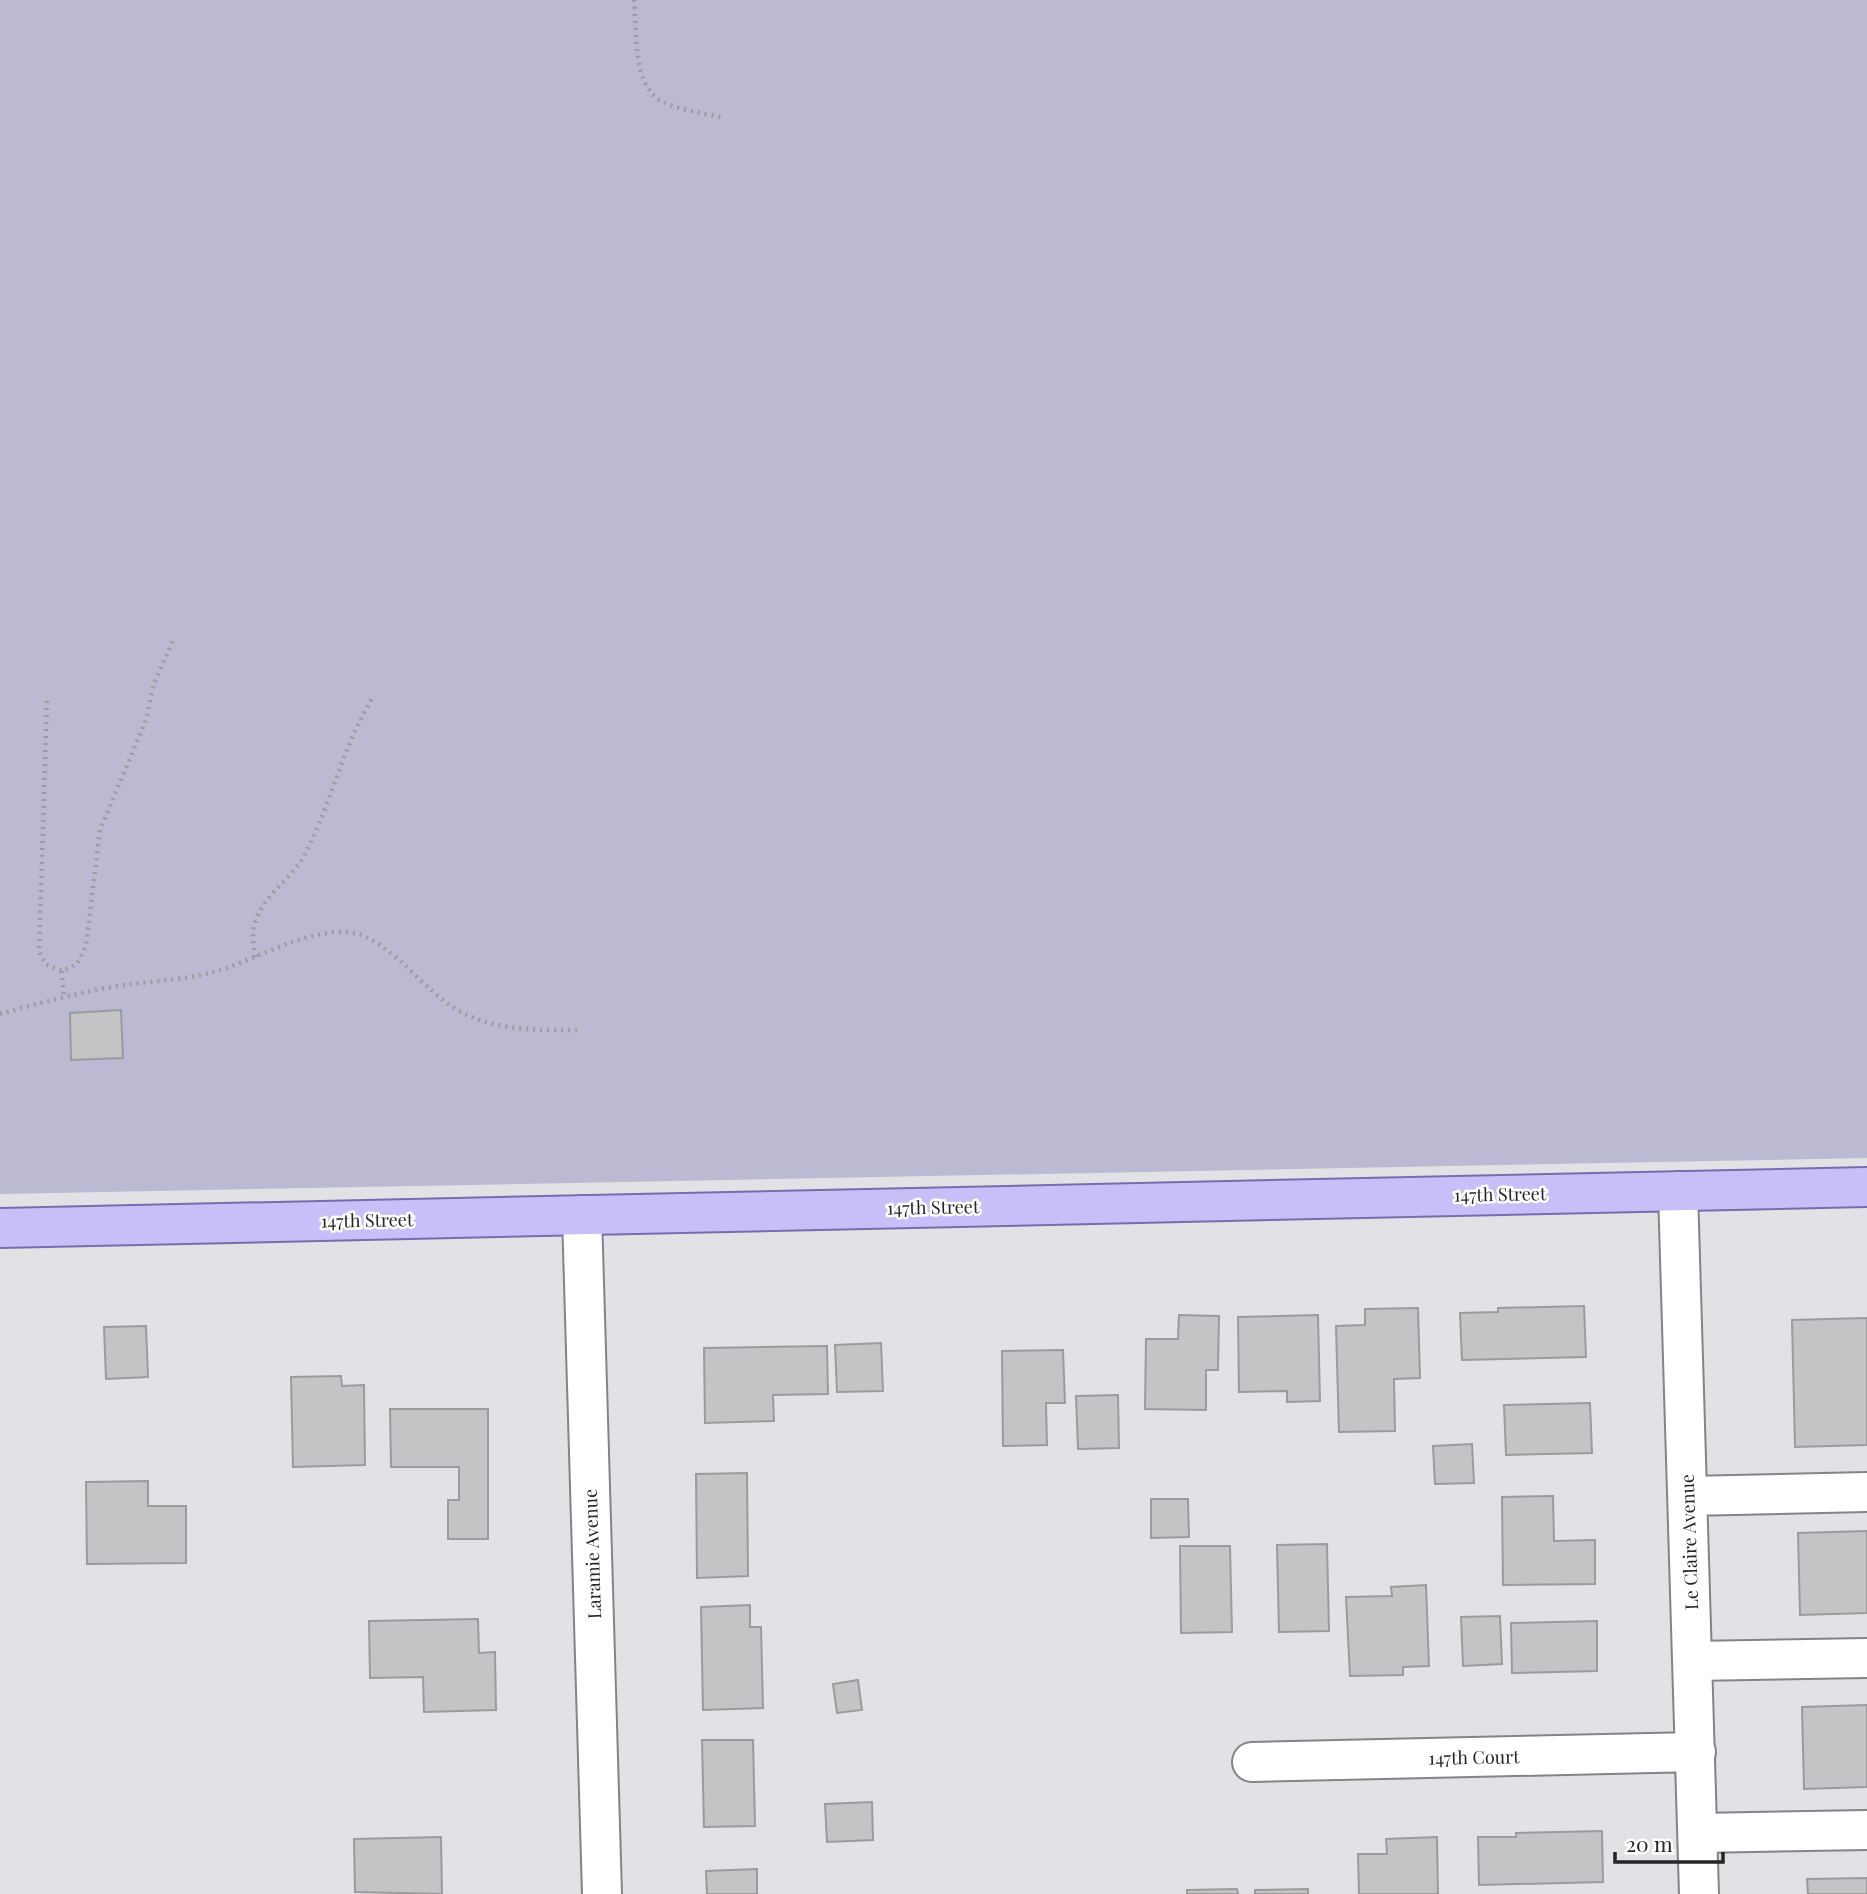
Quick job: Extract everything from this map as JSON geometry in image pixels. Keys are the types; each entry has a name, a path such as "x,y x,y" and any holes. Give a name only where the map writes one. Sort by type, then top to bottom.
{"main road":[{"name":"147th Street","path":"0,1228 1867,1186"}],"street":[{"name":"Le Claire Avenue","path":"1678,1191 1699,1894"},
{"name":"Laramie Avenue","path":"582,1215 602,1894"},
{"path":"1688,1496 1867,1492"},
{"path":"1693,1661 1867,1658"},
{"name":"147th Court","path":"1252,1762 1696,1752"},
{"path":"1698,1833 1867,1830"}],"path":[{"path":"634,0 642,72 654,97 664,103 724,118"},
{"path":"47,701 39,951 45,964 62,971 77,964 86,946 100,830 146,720 154,683 173,640"},
{"path":"256,957 252,935 256,918 268,896 292,875 303,857 332,794 345,748 373,698"},
{"path":"0,1014 124,985 176,980 213,972 308,939 353,933 379,946 437,996 478,1019 503,1027 578,1030"},
{"path":"62,971 64,997"}],"shaded area":[{"path":"0,0 1867,0 1867,1158 0,1194"}],"building":[{"path":"121,1010 123,1058 71,1060 70,1013"},
{"path":"1584,1306 1586,1357 1462,1360 1460,1313 1498,1312 1498,1308"},
{"path":"1418,1308 1420,1378 1394,1379 1395,1431 1339,1432 1336,1326 1365,1325 1365,1309"},
{"path":"1179,1315 1219,1316 1218,1370 1206,1370 1206,1410 1145,1409 1146,1339 1178,1339"},
{"path":"1318,1315 1320,1401 1287,1402 1287,1391 1239,1392 1238,1317"},
{"path":"1867,1318 1867,1445 1795,1447 1792,1320"},
{"path":"146,1326 148,1377 106,1379 104,1327"},
{"path":"881,1343 883,1391 837,1392 835,1345"},
{"path":"827,1346 828,1394 773,1395 774,1421 705,1423 704,1348"},
{"path":"1063,1350 1065,1403 1046,1403 1047,1445 1003,1446 1002,1351"},
{"path":"341,1376 342,1386 364,1385 365,1465 293,1467 291,1377"},
{"path":"1118,1395 1119,1448 1078,1449 1076,1396"},
{"path":"1590,1403 1592,1453 1506,1455 1504,1405"},
{"path":"390,1409 488,1409 488,1539 448,1539 448,1500 459,1500 459,1467 391,1467"},
{"path":"1472,1444 1474,1483 1435,1484 1433,1446"},
{"path":"747,1473 748,1576 697,1578 696,1474"},
{"path":"148,1481 148,1506 186,1506 186,1563 87,1564 86,1482"},
{"path":"1553,1496 1554,1541 1595,1540 1595,1584 1503,1585 1502,1497"},
{"path":"1151,1499 1188,1499 1189,1537 1151,1538"},
{"path":"1867,1531 1867,1613 1800,1615 1798,1533"},
{"path":"1327,1544 1329,1631 1279,1632 1277,1545"},
{"path":"1180,1546 1230,1546 1232,1632 1181,1633"},
{"path":"1426,1585 1429,1666 1403,1667 1403,1675 1350,1676 1346,1597 1392,1596 1391,1587"},
{"path":"750,1605 750,1627 761,1627 763,1708 703,1710 701,1607"},
{"path":"1500,1616 1502,1664 1463,1666 1461,1617"},
{"path":"478,1619 479,1653 495,1652 496,1710 424,1712 423,1677 370,1678 369,1621"},
{"path":"1597,1621 1597,1671 1512,1673 1511,1623"},
{"path":"858,1680 862,1710 837,1713 833,1684"},
{"path":"1867,1705 1867,1787 1804,1789 1802,1707"},
{"path":"702,1740 753,1740 755,1826 704,1827"},
{"path":"872,1802 873,1840 827,1842 825,1804"},
{"path":"1602,1831 1603,1882 1479,1885 1478,1837 1516,1837 1516,1833"},
{"path":"441,1837 442,1894 355,1892 354,1839"},
{"path":"1437,1837 1438,1894 1359,1894 1358,1854 1387,1854 1386,1839"},
{"path":"757,1869 757,1894 707,1894 706,1871"},
{"path":"1867,1878 1867,1894 1808,1894 1807,1879"},
{"path":"1237,1889 1238,1894 1187,1894 1187,1890"},
{"path":"1308,1889 1308,1894 1255,1894 1255,1890"}]}
